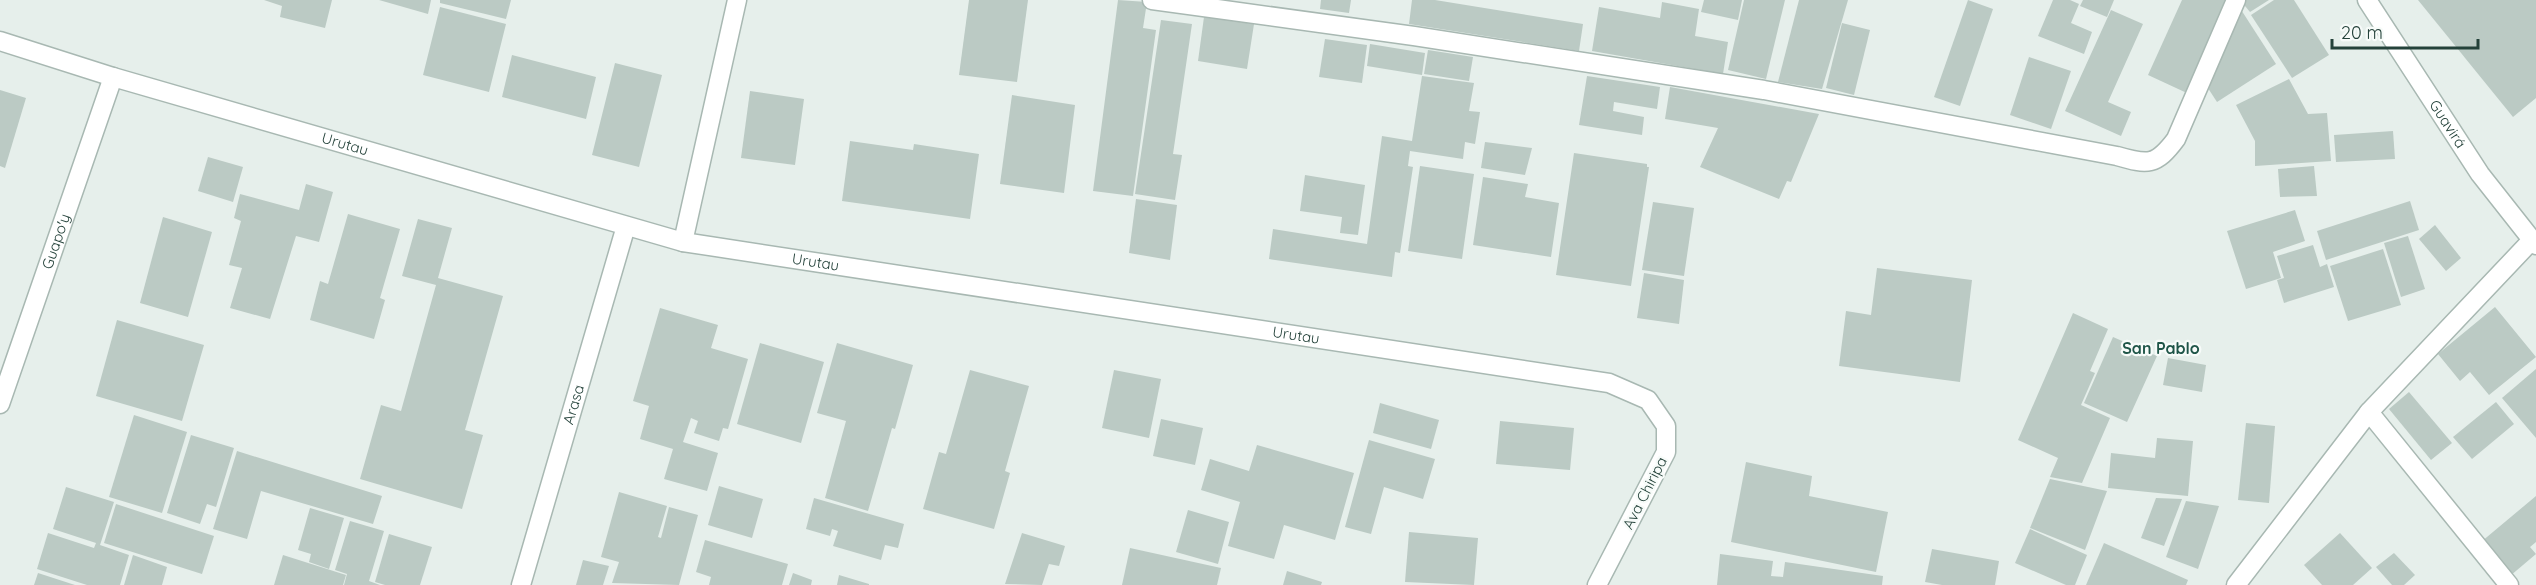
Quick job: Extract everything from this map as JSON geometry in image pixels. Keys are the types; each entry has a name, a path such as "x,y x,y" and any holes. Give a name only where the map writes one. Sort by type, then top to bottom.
{"street":[{"path":"683,242 737,0"},
{"path":"1152,0 1403,35 1764,90 2117,156 2140,163 2162,157 2176,139 2236,0"},
{"name":"Guavirá","path":"2367,0 2480,174 2534,243"},
{"name":"Urutau","path":"0,41 113,77 683,242 1609,383 1648,400"},
{"name":"Guapo'y","path":"0,404 113,77"},
{"name":"Arasa","path":"521,585 626,226"},
{"path":"2236,585 2369,412 2534,243"},
{"name":"Ava Chiripa","path":"1597,585 1666,452 1666,426 1648,400"},
{"path":"2369,412 2509,585"}],"building":[{"path":"264,0 332,0 325,28 280,17 282,6"},
{"path":"379,0 431,0 428,14"},
{"path":"440,0 511,0 506,19 440,3"},
{"path":"969,0 1028,0 1017,82 959,75"},
{"path":"1118,0 1147,2 1143,28 1156,30 1133,196 1093,191"},
{"path":"1321,0 1351,0 1349,13 1320,9"},
{"path":"1412,0 1435,0 1583,24 1579,51 1409,24"},
{"path":"1704,0 1742,0 1738,20 1701,12"},
{"path":"1744,0 1785,0 1766,79 1728,70"},
{"path":"1799,0 1848,0 1822,89 1778,82"},
{"path":"1968,0 1993,9 1960,106 1934,97"},
{"path":"2053,0 2070,0 2079,4 2071,23 2092,32 2084,54 2038,36"},
{"path":"2083,0 2114,0 2107,17 2080,6"},
{"path":"2182,0 2231,0 2189,94 2148,75"},
{"path":"2240,0 2269,0 2250,12"},
{"path":"2274,0 2294,0 2329,55 2292,78 2251,15"},
{"path":"2418,0 2536,0 2536,98 2513,117"},
{"path":"1662,2 1699,9 1695,36 1728,42 1723,74 1592,51 1599,7 1660,18"},
{"path":"2238,5 2276,64 2217,102 2204,82"},
{"path":"440,7 506,24 489,92 423,75"},
{"path":"2111,10 2143,24 2108,102 2131,112 2121,136 2065,111"},
{"path":"1204,17 1254,24 1247,69 1198,61"},
{"path":"1161,20 1192,24 1173,154 1182,155 1175,200 1135,194"},
{"path":"1842,23 1870,30 1854,95 1826,88"},
{"path":"1325,39 1367,45 1362,83 1319,77"},
{"path":"1370,44 1425,53 1422,75 1367,66"},
{"path":"1428,50 1473,57 1469,81 1424,74"},
{"path":"512,55 596,77 586,119 502,97"},
{"path":"2029,57 2071,71 2051,129 2010,115"},
{"path":"615,63 662,75 639,167 592,155"},
{"path":"1422,76 1474,83 1469,111 1480,112 1475,144 1465,142 1463,159 1410,151 1408,166 1413,167 1400,253 1395,252 1392,277 1269,259 1273,229 1367,244 1382,136 1412,141"},
{"path":"1587,76 1660,87 1657,109 1614,102 1613,111 1644,117 1642,135 1579,125"},
{"path":"2289,79 2308,114 2327,113 2331,161 2255,166 2255,141 2236,105"},
{"path":"1670,87 1819,114 1791,182 1787,181 1779,199 1700,167 1718,128 1665,119"},
{"path":"0,90 26,98 5,168 0,166"},
{"path":"750,91 804,99 795,165 741,158"},
{"path":"1012,95 1075,105 1064,193 1000,184"},
{"path":"2393,131 2395,159 2336,162 2334,135"},
{"path":"850,141 913,150 914,144 979,154 970,219 842,201"},
{"path":"1485,142 1532,148 1525,175 1481,168"},
{"path":"1574,153 1647,164 1649,167 1631,286 1556,275"},
{"path":"208,157 243,167 233,202 198,191"},
{"path":"1420,166 1474,174 1462,259 1408,251"},
{"path":"2314,166 2317,196 2280,197 2278,169"},
{"path":"1305,175 1365,185 1358,235 1340,233 1342,217 1300,211"},
{"path":"1483,177 1528,184 1525,197 1559,203 1551,257 1473,245"},
{"path":"306,184 333,192 319,242 296,236 270,319 230,308 242,268 229,265 241,221 234,218 240,194 299,210"},
{"path":"1136,199 1177,205 1170,260 1129,253"},
{"path":"2410,201 2419,230 2326,260 2317,231"},
{"path":"1653,202 1694,208 1684,276 1642,270"},
{"path":"2295,210 2305,241 2273,252 2281,278 2246,289 2227,231"},
{"path":"348,214 400,229 380,298 385,300 374,339 310,320 320,281 328,284"},
{"path":"163,217 212,232 188,317 140,303"},
{"path":"418,219 452,228 438,278 503,296 465,430 483,435 462,509 360,479 381,405 401,411 436,285 402,276"},
{"path":"2435,225 2461,258 2446,271 2419,239"},
{"path":"2408,236 2425,289 2401,297 2384,243"},
{"path":"2313,245 2320,267 2327,264 2334,287 2284,303 2277,280 2284,278 2277,256"},
{"path":"2383,249 2401,305 2348,321 2330,266"},
{"path":"1877,268 1972,280 1960,382 1839,366 1846,311 1871,315"},
{"path":"1644,273 1684,280 1679,324 1637,318"},
{"path":"2495,307 2536,357 2489,395 2470,372 2460,381 2438,354"},
{"path":"660,308 718,325 711,348 748,359 728,429 723,428 719,441 694,433 698,421 691,418 683,442 718,453 707,491 664,479 673,449 640,439 649,406 633,401"},
{"path":"2073,313 2108,329 2090,371 2095,373 2081,405 2110,418 2082,483 2050,477 2058,458 2018,440"},
{"path":"117,320 204,345 182,421 96,396"},
{"path":"2113,337 2157,356 2127,422 2084,403"},
{"path":"760,343 824,362 801,443 737,424"},
{"path":"837,343 913,365 868,511 825,498 846,421 817,413"},
{"path":"2168,358 2206,365 2202,392 2163,385"},
{"path":"2536,369 2536,438 2502,398"},
{"path":"970,370 1029,386 1005,471 1010,473 994,529 923,509 939,452 946,454"},
{"path":"1114,370 1161,379 1149,438 1102,428"},
{"path":"2409,392 2452,443 2431,460 2389,409"},
{"path":"2496,402 2514,424 2472,459 2453,437"},
{"path":"1380,403 1439,420 1431,449 1373,433"},
{"path":"134,415 187,432 162,513 109,497"},
{"path":"1161,419 1203,428 1195,465 1153,456"},
{"path":"1500,421 1574,428 1570,470 1496,464"},
{"path":"2246,423 2275,426 2269,503 2238,500"},
{"path":"191,435 234,448 216,507 207,504 200,524 167,513"},
{"path":"2157,438 2193,441 2188,496 2108,488 2111,453 2155,458"},
{"path":"1369,440 1435,459 1423,499 1384,487 1371,534 1345,527"},
{"path":"1257,445 1354,473 1335,540 1284,525 1274,559 1228,546 1240,502 1201,490 1210,459 1249,471"},
{"path":"237,451 382,496 373,524 261,491 247,539 213,529"},
{"path":"1746,462 1812,476 1809,496 1888,512 1876,572 1731,542"},
{"path":"2050,479 2107,491 2085,550 2030,528"},
{"path":"719,486 763,499 752,538 708,525"},
{"path":"66,487 114,502 100,545 129,555 120,585 87,585 37,569 48,533 94,548 96,543 53,529"},
{"path":"619,492 667,506 658,537 661,538 669,507 698,515 679,585 612,583 619,562 601,557"},
{"path":"2536,496 2536,542 2530,547 2536,554 2510,576 2481,542"},
{"path":"814,498 904,524 898,548 885,545 881,560 833,546 838,531 832,529 830,536 806,529"},
{"path":"2156,498 2182,499 2164,546 2141,538"},
{"path":"2186,501 2219,506 2198,569 2166,557"},
{"path":"116,504 214,536 202,574 104,543"},
{"path":"310,508 344,518 329,569 309,562 311,554 298,550"},
{"path":"1188,510 1229,522 1218,564 1176,552"},
{"path":"350,521 384,531 369,581 380,585 344,585 347,574 335,570"},
{"path":"2030,529 2087,555 2075,585 2066,585 2015,563"},
{"path":"1409,532 1478,538 1474,585 1405,582"},
{"path":"1022,533 1065,546 1059,566 1049,564 1042,585 1005,584"},
{"path":"2340,533 2372,568 2353,585 2322,585 2304,565"},
{"path":"389,534 432,547 420,585 385,585 375,582"},
{"path":"705,540 788,564 782,585 709,585 711,577 696,572"},
{"path":"2104,543 2188,580 2186,585 2086,585"},
{"path":"1130,548 1221,568 1217,585 1122,585"},
{"path":"1932,549 1999,561 1995,585 1942,585 1925,582"},
{"path":"2394,553 2415,575 2404,585 2392,585 2376,567"},
{"path":"1720,554 1773,561 1771,576 1783,577 1785,562 1883,576 1882,585 1717,585"},
{"path":"133,555 167,567 162,585 124,585"},
{"path":"283,555 346,575 343,585 274,585"},
{"path":"583,560 609,566 603,585 576,585"},
{"path":"1287,571 1322,582 1321,585 1283,585"},
{"path":"38,573 75,585 34,585"},
{"path":"793,573 812,580 811,585 789,585"},
{"path":"839,575 869,584 869,585 837,585"}],"district":[{"name":"San Pablo","path":"2161,348"}]}
